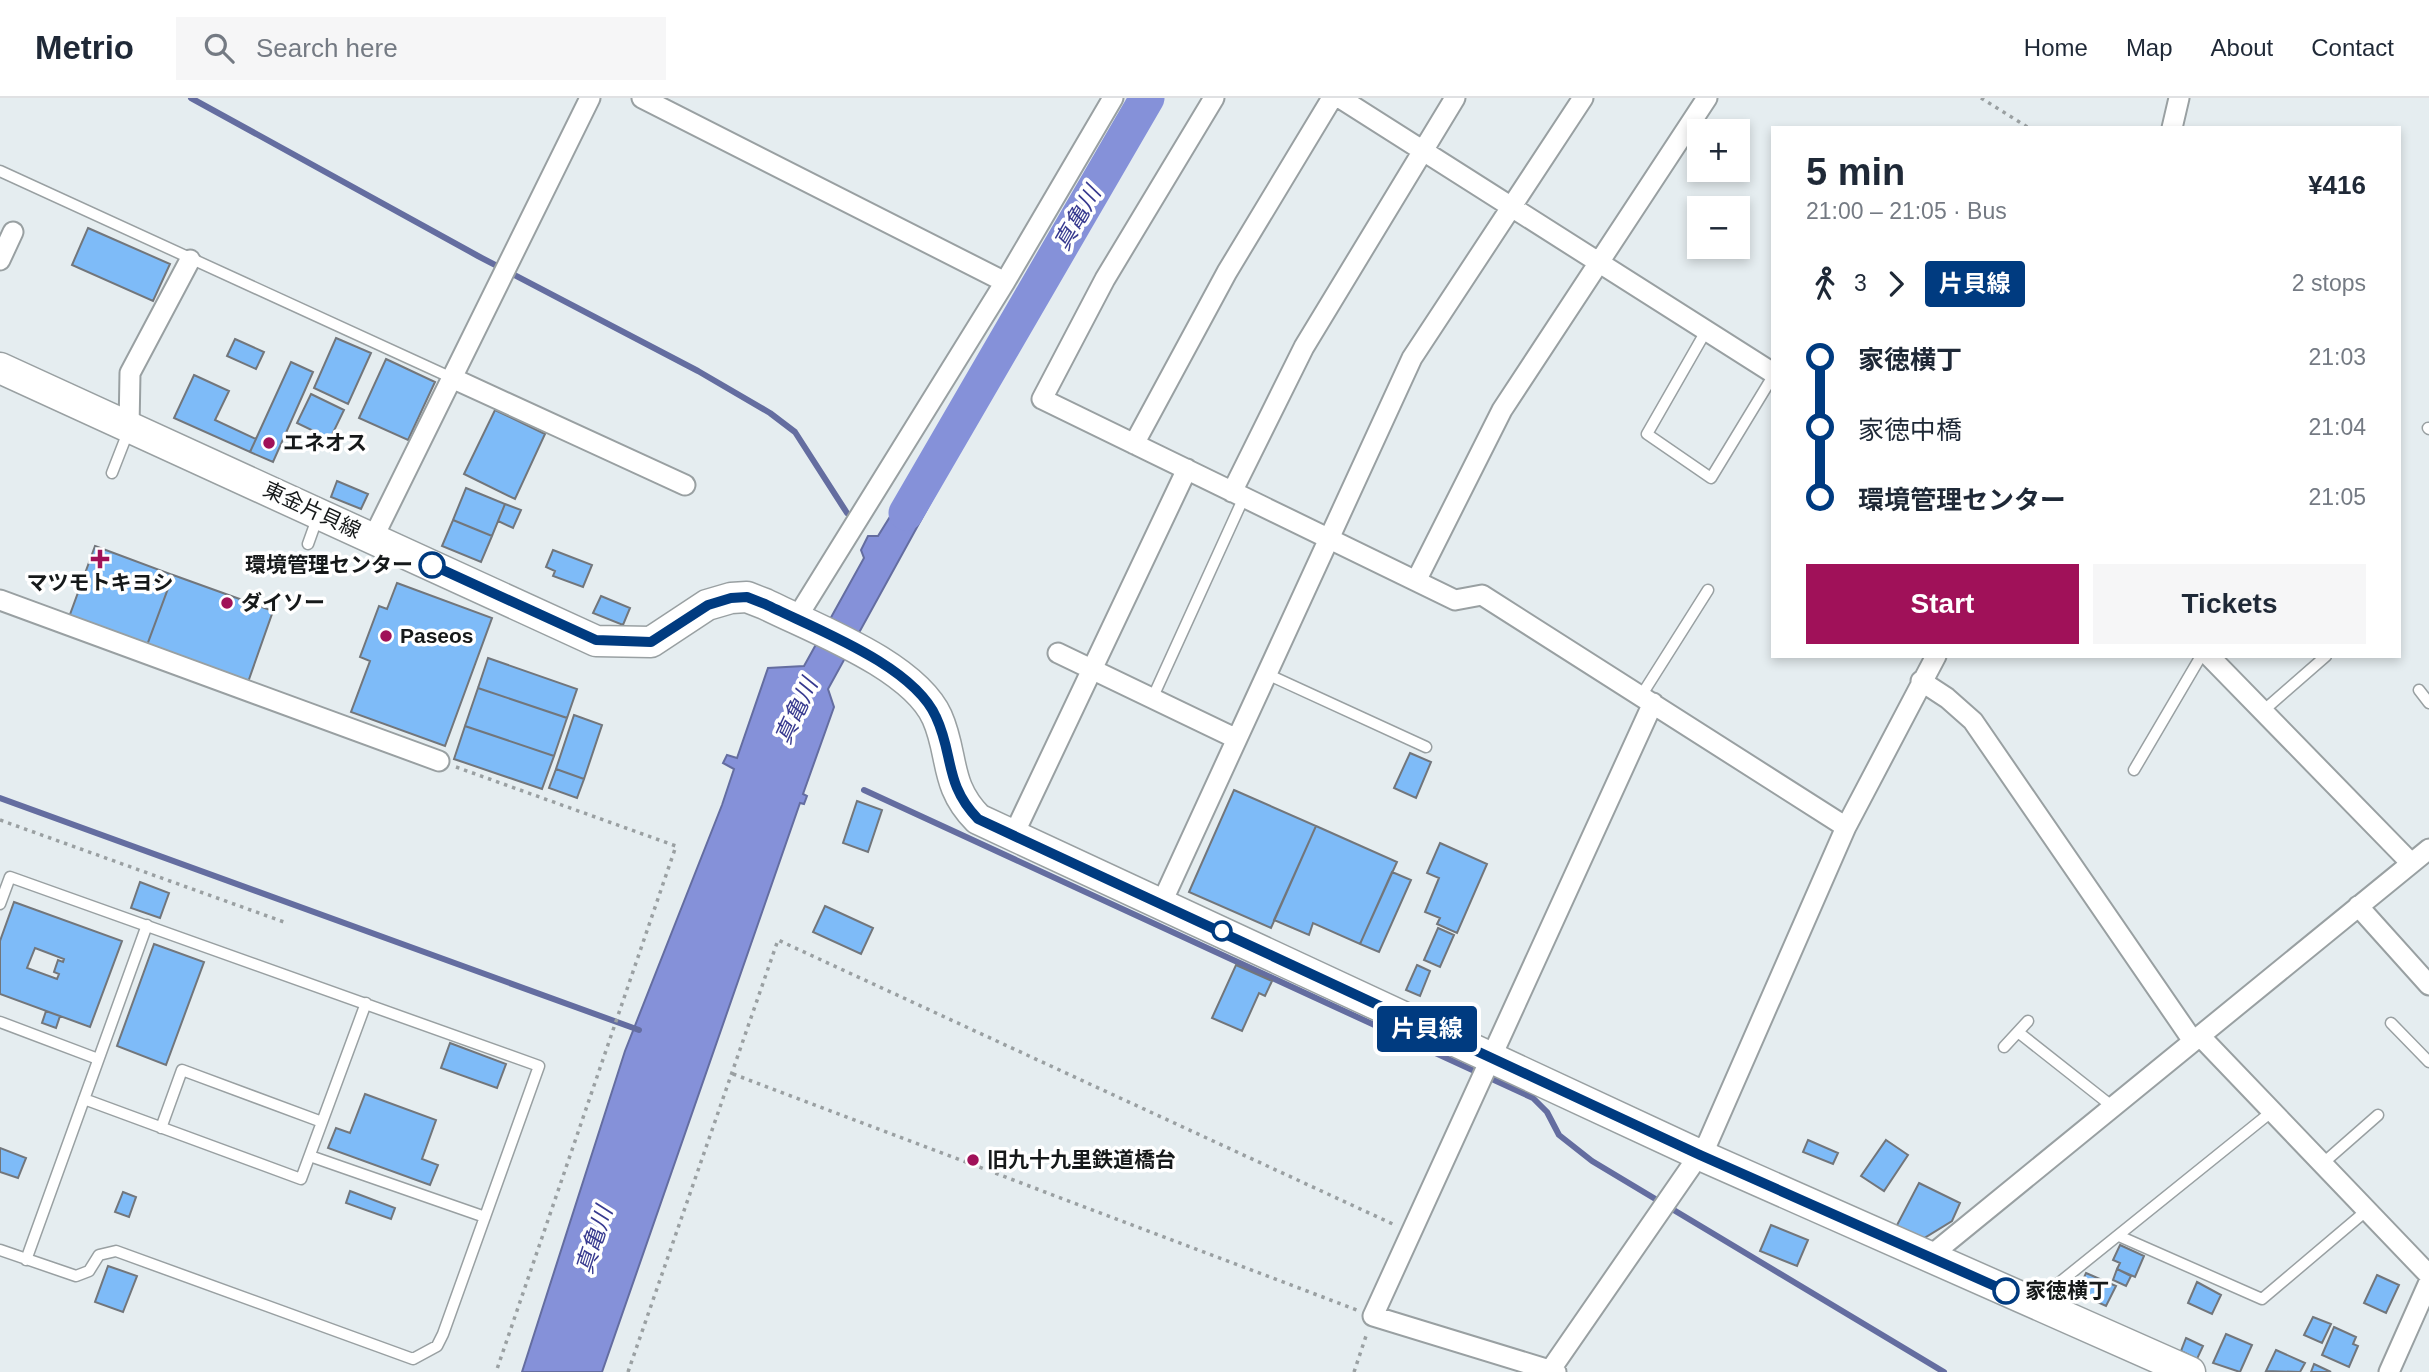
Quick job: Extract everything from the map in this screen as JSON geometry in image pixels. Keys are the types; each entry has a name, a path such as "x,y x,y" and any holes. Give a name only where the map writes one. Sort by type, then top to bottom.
{"main road":[{"name":"東金片貝線","path":"0,368 596,640 651,642 708,605 731,598 747,597 796,619 904,676 923,696 937,717 961,800 978,819 1162,902 1486,1070 1700,1155 2190,1372"}],"street":[{"path":"373,538 590,98"},
{"path":"642,98 1005,282"},
{"path":"796,619 1005,282 1113,98"},
{"path":"1214,98 1105,279 1042,399 1455,600 1482,595 1846,827"},
{"path":"1134,444 1227,272 1332,98"},
{"path":"1340,98 1771,373"},
{"path":"1238,495 1304,347 1455,98"},
{"path":"1162,902 1412,358 1583,98"},
{"path":"1416,581 1502,411 1707,98"},
{"path":"2172,126 2179,98"},
{"path":"0,260 13,232"},
{"path":"129,428 130,373 190,260"},
{"path":"452,378 684,485"},
{"path":"1013,836 1187,470"},
{"path":"0,600 439,761"},
{"path":"1058,653 1237,740"},
{"path":"1647,699 1486,1070 1373,1316 1552,1371 1700,1155 1846,827 1935,658"},
{"path":"2211,658 2411,863"},
{"path":"1921,681 1947,698 1973,721 2197,1038 2429,1275"},
{"path":"1929,1257 2429,849"},
{"path":"2358,906 2429,985"},
{"path":"2389,1372 2429,1282"}],"lane":[{"path":"0,171 452,378"},
{"path":"1706,331 1647,434 1711,478 1771,377"},
{"path":"112,473 129,428"},
{"path":"1152,699 1238,495"},
{"path":"308,544 319,513"},
{"path":"1647,699 1708,590"},
{"path":"2134,770 2200,658"},
{"path":"2263,711 2324,658"},
{"path":"1267,674 1426,747"},
{"path":"2419,690 2429,703"},
{"path":"0,904 10,877 539,1066 443,1334 437,1346 413,1359 116,1251 99,1255 89,1271 76,1276 0,1250"},
{"path":"26,1260 147,925"},
{"path":"83,1099 301,1179 366,1003"},
{"path":"2004,1047 2028,1021"},
{"path":"0,1023 98,1059"},
{"path":"2391,1023 2429,1062"},
{"path":"2018,1032 2113,1107"},
{"path":"160,1128 182,1070 322,1122"},
{"path":"2035,1303 2270,1113"},
{"path":"2322,1165 2378,1115"},
{"path":"310,1156 485,1217"},
{"path":"2119,1236 2262,1299 2366,1211"}],"path":[{"path":"1981,98 2026,126"},
{"path":"439,761 676,846 496,1372"},
{"path":"0,820 284,922"},
{"path":"628,1372 778,940 1410,1232"},
{"path":"733,1074 1373,1316 1354,1372"}],"water":[{"path":"922,465 943,480 828,689 834,707 803,794 807,796 804,804 800,803 602,1372 522,1372 625,1051 734,769 723,763 727,755 737,758 768,668 804,666 864,558 861,550 868,536 878,536"}],"building":[{"path":"88,228 170,264 153,301 72,265"},
{"path":"336,338 371,353 348,404 314,388"},
{"path":"235,339 264,352 256,369 227,356"},
{"path":"386,359 435,382 408,440 359,418"},
{"path":"291,362 313,372 273,462 250,452"},
{"path":"194,375 229,391 215,420 256,439 250,452 174,418"},
{"path":"311,394 344,410 330,439 297,423"},
{"path":"495,410 545,434 515,499 464,474"},
{"path":"337,481 368,494 361,509 331,497"},
{"path":"466,488 505,504 492,536 453,520"},
{"path":"505,504 521,510 513,528 498,521"},
{"path":"453,520 492,536 481,562 442,546"},
{"path":"95,546 173,575 146,648 68,620"},
{"path":"553,550 592,565 583,587 553,576 555,571 546,567"},
{"path":"173,575 273,611 247,685 146,648"},
{"path":"397,583 492,618 445,746 351,712 370,661 360,657 379,606 387,609"},
{"path":"601,596 630,608 623,625 593,613"},
{"path":"488,658 577,689 567,718 478,688"},
{"path":"478,688 567,718 554,756 465,726"},
{"path":"574,715 602,725 584,779 556,769"},
{"path":"465,726 554,756 542,789 454,759"},
{"path":"1410,753 1431,762 1416,798 1394,788"},
{"path":"556,769 584,779 577,798 549,788"},
{"path":"1234,790 1316,826 1271,928 1189,892"},
{"path":"857,801 882,810 868,852 843,843"},
{"path":"1316,826 1397,862 1360,944 1313,923 1309,935 1274,920"},
{"path":"1440,843 1487,864 1457,933 1437,924 1440,918 1425,912 1439,878 1427,873"},
{"path":"1392,872 1411,880 1379,952 1360,944"},
{"path":"140,882 169,893 160,918 131,908"},
{"path":"14,902 122,941 90,1027 0,994 0,941","holes":["35,948 64,959 63,962 58,960 54,972 59,974 57,979 27,968"]},
{"path":"825,906 873,928 861,954 813,932"},
{"path":"1438,928 1454,935 1440,967 1424,960"},
{"path":"154,944 204,962 166,1065 117,1046"},
{"path":"1236,965 1272,981 1265,996 1259,993 1242,1031 1212,1018"},
{"path":"1417,965 1430,971 1420,996 1406,990"},
{"path":"46,1011 60,1016 56,1028 42,1023"},
{"path":"450,1043 506,1064 497,1088 441,1068"},
{"path":"365,1094 436,1120 422,1159 438,1165 430,1185 328,1148 336,1128 350,1133"},
{"path":"1808,1140 1838,1153 1833,1164 1803,1152"},
{"path":"1886,1140 1908,1155 1884,1191 1861,1176"},
{"path":"0,1148 26,1158 18,1178 0,1172"},
{"path":"1919,1183 1960,1203 1952,1221 1921,1240 1896,1227"},
{"path":"350,1191 395,1208 391,1219 346,1203"},
{"path":"123,1192 136,1197 129,1217 115,1212"},
{"path":"1771,1225 1808,1240 1797,1266 1760,1251"},
{"path":"2120,1245 2144,1256 2135,1277 2117,1269 2120,1263 2113,1260"},
{"path":"108,1266 137,1276 123,1312 95,1302"},
{"path":"2117,1269 2131,1276 2126,1286 2113,1280"},
{"path":"2086,1273 2116,1286 2106,1306 2077,1293"},
{"path":"2377,1275 2399,1285 2386,1313 2364,1303"},
{"path":"2197,1282 2221,1295 2212,1314 2188,1303"},
{"path":"2313,1317 2331,1324 2322,1343 2304,1335"},
{"path":"2334,1327 2356,1337 2353,1344 2358,1346 2349,1367 2322,1355"},
{"path":"2226,1334 2252,1345 2240,1372 2213,1363"},
{"path":"2186,1338 2203,1346 2197,1359 2181,1351"},
{"path":"2276,1350 2305,1363 2300,1372 2266,1371"},
{"path":"2314,1364 2331,1372 2311,1372"}],"waterway":[{"path":"191,98 478,256 698,371 770,413 795,432 847,513"},
{"name":"真亀川","path":"906,513 1147,98"},
{"path":"864,790 1533,1098 1547,1112 1559,1135 1592,1161 1944,1372"},
{"path":"0,798 639,1030"}],"bus line":[{"name":"片貝線","path":"432,565 596,640 618,643 651,642 708,605 731,598 747,597 765,604 904,676 923,696 937,717 957,793 978,819 1162,902 1429,1030 1700,1155 2006,1291"}],"place":[{"name":"エネオス","path":"269,443"},
{"name":"マツモトキヨシ","path":"100,559"},
{"name":"環境管理センター","path":"432,565"},
{"name":"ダイソー","path":"227,603"},
{"name":"Paseos","path":"386,636"},
{"name":"旧九十九里鉄道橋台","path":"973,1160"},
{"name":"家徳横丁","path":"2006,1291"}]}
